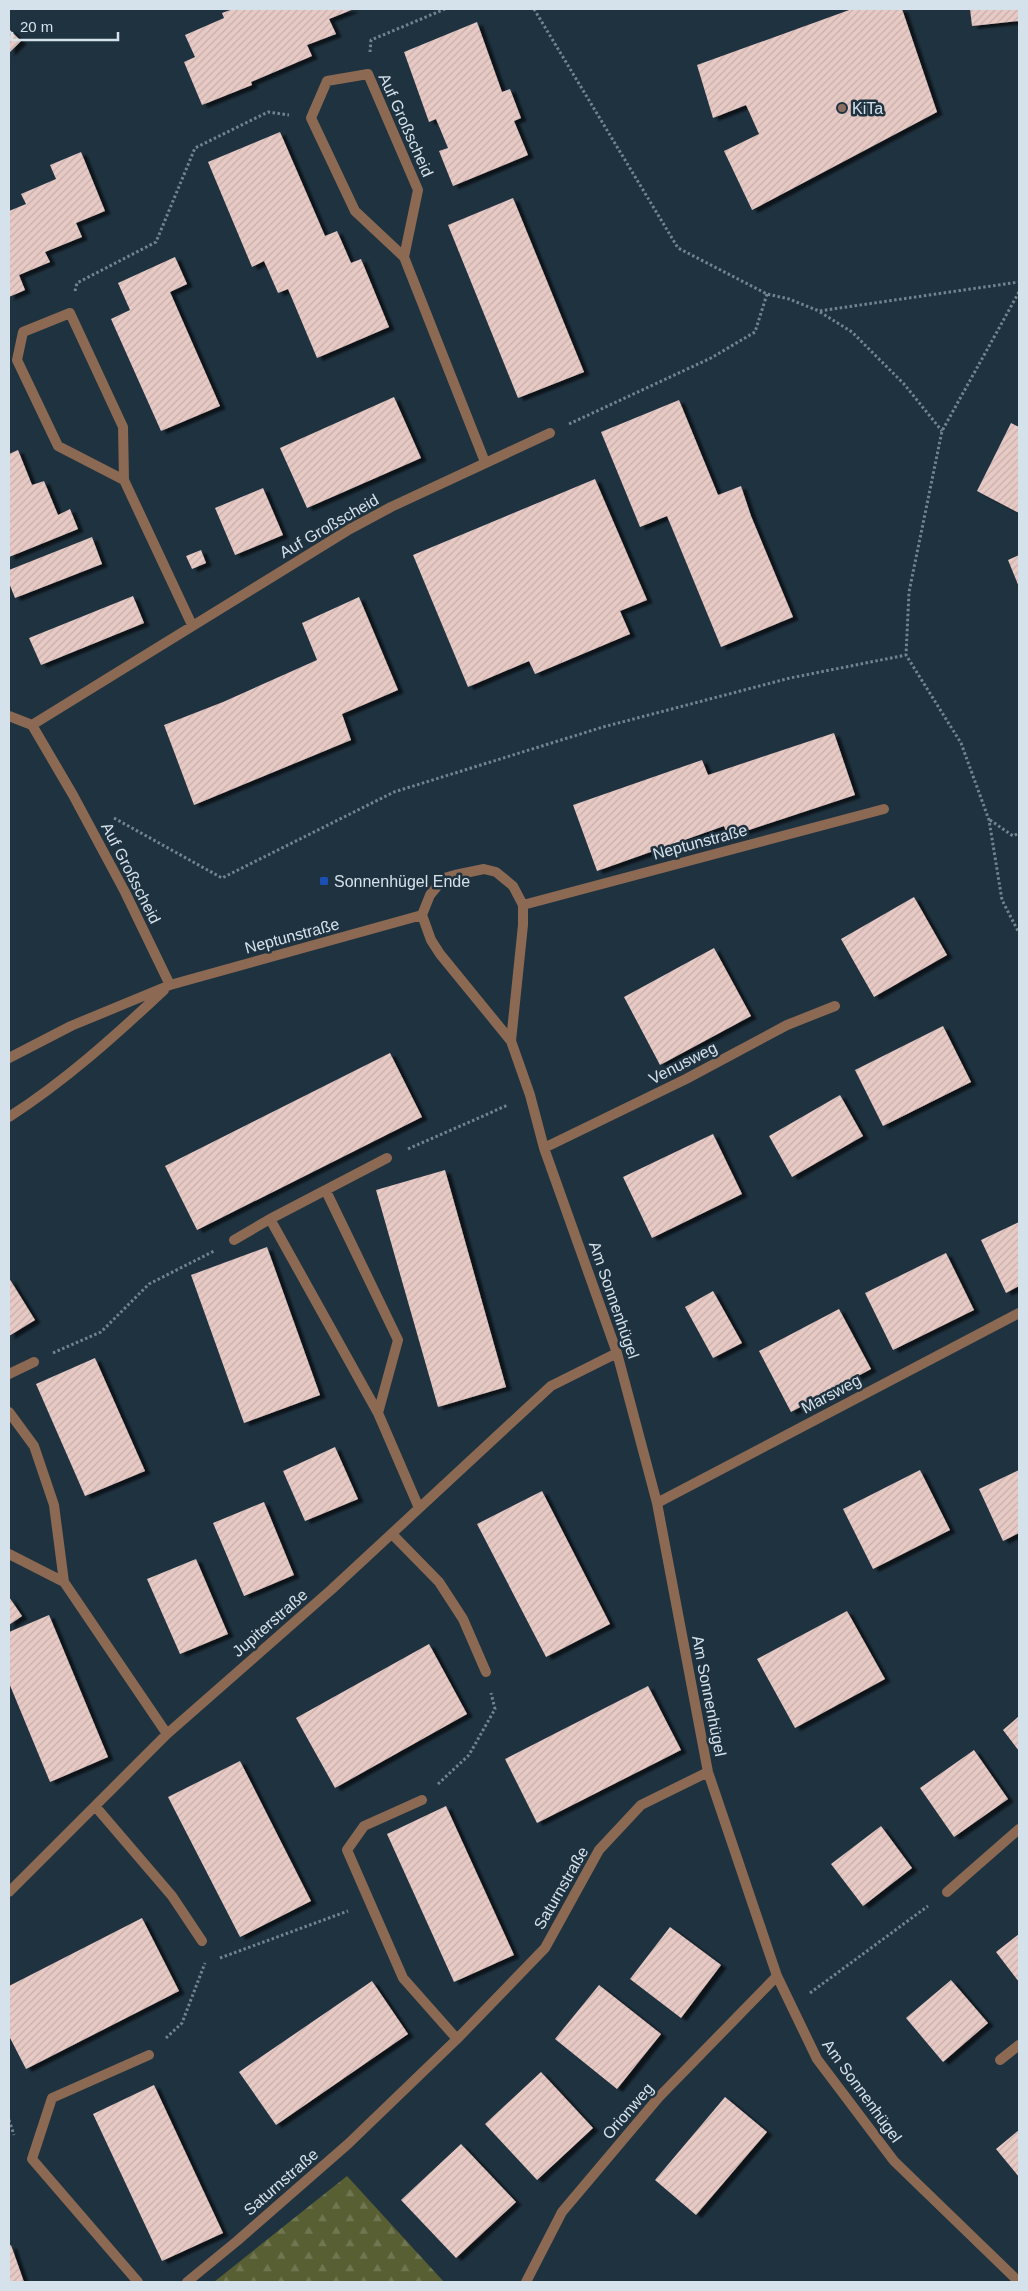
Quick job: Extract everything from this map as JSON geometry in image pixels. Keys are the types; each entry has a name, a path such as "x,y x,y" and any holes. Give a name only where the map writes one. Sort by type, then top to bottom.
{"street":[{"name":"Auf Großscheid","path":"312,118 327,81 368,74 418,190 404,257"},
{"path":"312,118 355,212 404,257 485,462"},
{"path":"124,480 58,446 17,360 22,332 70,313 123,427 124,480 192,625"},
{"name":"Auf Großscheid","path":"170,985 125,892 73,795 32,725 192,625 350,530 391,507 550,432"},
{"path":"9,716 32,725"},
{"name":"Neptunstraße","path":"523,905 884,809"},
{"path":"484,869 496,872 513,886 523,905 523,925 511,1041 440,954 431,940 422,915 430,895 444,878 484,869"},
{"name":"Neptunstraße","path":"9,1058 71,1026 170,985 422,915"},
{"name":"Neptunstraße","path":"9,1117 38,1099 113,1038 170,985"},
{"name":"Venusweg","path":"544,1148 686,1079 787,1025 835,1006"},
{"name":"Am Sonnenhügel","path":"511,1041 530,1095 544,1148 617,1353 657,1503 708,1772 776,1976 817,2059 894,2160 1019,2282"},
{"path":"234,1240 270,1219 387,1158"},
{"path":"326,1191 398,1340 378,1413"},
{"path":"270,1219 378,1413 419,1508"},
{"name":"Marsweg","path":"657,1503 1019,1313"},
{"name":"Jupiterstraße","path":"9,1892 167,1734 392,1534 551,1386 617,1353"},
{"path":"9,1374 34,1362"},
{"path":"9,1412 34,1446 54,1505 64,1582 167,1734"},
{"path":"392,1534 439,1582 462,1619 486,1672"},
{"path":"9,1554 64,1582"},
{"name":"Saturnstraße","path":"187,2282 348,2144 457,2039 544,1948 600,1850 641,1804 708,1772"},
{"path":"422,1800 364,1826 347,1850 403,1978 457,2039"},
{"path":"95,1806 172,1896 202,1941"},
{"path":"947,1892 1019,1829"},
{"name":"Orionweg","path":"526,2282 562,2212 659,2097 776,1976"},
{"path":"1000,2060 1019,2045"},
{"path":"138,2282 32,2159 52,2098 148,2055"}],"path":[{"path":"368,74 371,40 445,9"},
{"path":"534,9 678,248 767,294 789,299 819,311 852,332 904,384 942,431"},
{"path":"70,313 77,283 156,242 195,148 268,112 312,118"},
{"path":"819,311 1019,282"},
{"path":"1019,292 942,431 909,592 906,655 961,743 990,820 1002,900 1019,932"},
{"path":"550,432 711,358 755,332 767,294"},
{"path":"73,795 222,878 394,792 621,722 790,678 906,655"},
{"path":"990,820 1013,836 1019,833"},
{"path":"387,1158 530,1095"},
{"path":"34,1362 101,1332 149,1284 234,1240"},
{"path":"422,1800 469,1755 495,1709 486,1672"},
{"path":"790,2007 947,1892"},
{"path":"148,2055 182,2023 205,1964 370,1903"}],"green space":[{"path":"347,2176 444,2282 214,2282"}],"building":[{"path":"233,9 354,9 329,19 336,34 307,45 312,56 251,82 252,85 202,105 184,62 195,57 185,35 224,18 222,13"},
{"name":"KiTa","path":"852,9 902,9 937,112 752,210 724,151 759,134 746,105 713,118 697,65"},
{"path":"970,9 1019,9 1019,21 972,26"},
{"path":"477,22 502,92 510,89 521,118 514,121 528,155 453,186 439,151 448,148 436,119 429,122 404,52"},
{"path":"9,29 21,41 9,53"},
{"path":"280,132 325,236 337,231 351,263 361,259 389,327 317,358 288,289 278,293 264,261 252,267 208,162"},
{"path":"81,152 105,211 76,223 82,237 45,252 50,262 19,275 25,290 9,297 9,211 26,204 21,194 56,179 50,165"},
{"path":"513,198 584,372 518,398 448,225"},
{"path":"175,257 187,284 170,292 220,406 161,431 111,319 130,310 118,283"},
{"path":"394,397 421,458 307,508 280,448"},
{"path":"679,400 718,495 741,486 751,516 793,617 721,647 667,516 640,527 601,432"},
{"path":"1011,423 1019,427 1019,513 977,491"},
{"path":"18,450 32,485 44,481 58,515 70,509 78,529 9,557 9,454"},
{"path":"595,479 647,600 620,611 630,634 535,674 529,661 468,687 413,555"},
{"path":"263,488 283,535 235,555 215,508"},
{"path":"92,537 102,564 15,598 9,583 9,570"},
{"path":"201,550 206,563 192,569 186,556"},
{"path":"1019,555 1019,587 1008,560"},
{"path":"133,596 144,623 41,665 29,638"},
{"path":"359,597 398,690 342,714 351,740 194,805 164,725 223,702 317,660 302,623"},
{"path":"834,733 855,795 728,837 724,826 597,871 573,805 702,760 708,775"},
{"path":"914,897 947,955 874,997 841,939"},
{"path":"714,948 751,1016 660,1065 624,997"},
{"path":"943,1026 971,1082 883,1126 855,1070"},
{"path":"390,1053 422,1117 197,1230 165,1166"},
{"path":"840,1095 863,1136 792,1177 769,1136"},
{"path":"713,1134 742,1194 652,1238 623,1177"},
{"path":"445,1170 506,1387 438,1407 376,1190"},
{"path":"1019,1222 1019,1286 1006,1293 981,1240"},
{"path":"267,1247 320,1395 244,1423 191,1275"},
{"path":"946,1253 974,1310 893,1350 865,1293"},
{"path":"9,1278 35,1320 9,1336"},
{"path":"713,1291 742,1343 713,1358 685,1307"},
{"path":"839,1309 871,1369 791,1412 759,1351"},
{"path":"95,1358 145,1471 85,1496 36,1384"},
{"path":"335,1447 358,1499 305,1521 283,1471"},
{"path":"920,1470 950,1530 873,1569 843,1509"},
{"path":"1019,1470 1019,1533 1003,1541 979,1489"},
{"path":"542,1491 610,1624 546,1657 477,1524"},
{"path":"264,1502 294,1575 244,1596 213,1523"},
{"path":"196,1559 228,1634 180,1654 147,1579"},
{"path":"9,1597 22,1616 9,1625"},
{"path":"847,1611 885,1679 795,1728 757,1659"},
{"path":"49,1615 108,1757 50,1782 9,1683 9,1632"},
{"path":"429,1644 467,1714 335,1788 296,1718"},
{"path":"648,1686 681,1750 537,1823 505,1759"},
{"path":"1019,1716 1019,1751 1003,1730"},
{"path":"974,1750 1008,1799 954,1837 920,1788"},
{"path":"240,1761 311,1901 240,1937 168,1797"},
{"path":"446,1806 514,1955 454,1982 387,1834"},
{"path":"881,1826 912,1868 863,1906 831,1864"},
{"path":"142,1918 179,1991 26,2069 9,2036 9,1986"},
{"path":"670,1927 721,1965 681,2018 630,1979"},
{"path":"1019,1934 1019,1982 996,1952"},
{"path":"951,1980 988,2023 943,2062 906,2018"},
{"path":"372,1981 408,2034 276,2125 239,2072"},
{"path":"599,1985 661,2034 617,2089 555,2039"},
{"path":"541,2072 593,2128 537,2180 485,2124"},
{"path":"154,2085 223,2233 162,2261 93,2114"},
{"path":"725,2097 767,2132 696,2215 655,2180"},
{"path":"1019,2130 1019,2177 996,2149"},
{"path":"461,2144 516,2202 456,2258 401,2200"},
{"path":"11,2245 24,2282 9,2282 9,2246"}],"place":[{"name":"KiTa","path":"842,108"},
{"name":"Sonnenhügel Ende","path":"324,881"}]}
